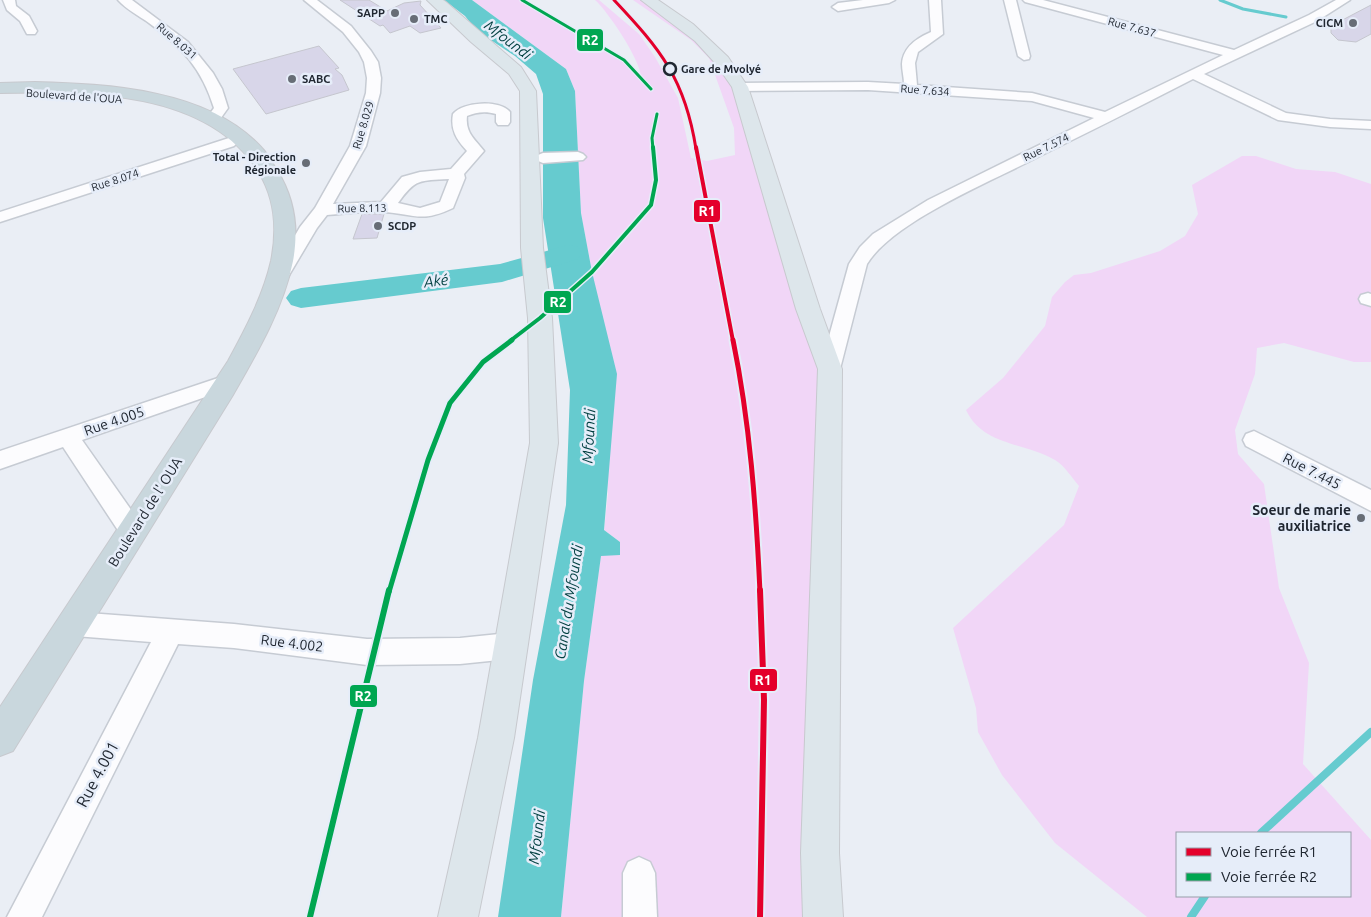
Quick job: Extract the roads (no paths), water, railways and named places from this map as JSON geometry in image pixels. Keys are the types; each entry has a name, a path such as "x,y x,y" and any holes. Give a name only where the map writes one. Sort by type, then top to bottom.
{"highway":[{"name":"Boulevard de l' OUA","path":"0,88 73,88 126,93 177,105 213,119 232,131 262,159 270,171 280,194 285,233 282,260 276,281 257,329 228,382 132,531 75,624 0,738"},
{"name":"Boulevard de l'OUA","path":"0,93 67,93 141,102 196,121 229,142 250,164 258,178 270,218 272,255 276,281"}],"main road":[{"path":"434,0 457,18 482,43 516,70 525,81 530,102 532,248 540,318 544,443 539,484 509,646 496,738 458,917"},
{"path":"648,0 700,36 722,59 740,87 802,290 830,369 820,844 823,917"}],"street":[{"path":"9,0 11,6 25,18 31,31"},
{"name":"Rue 8.031","path":"124,0 173,34 203,65 217,94 221,108 213,119"},
{"name":"Rue 8.029","path":"276,281 309,227 322,210 358,146 373,93 374,78 371,62 356,39 336,19 310,0"},
{"path":"838,7 889,0"},
{"path":"909,89 911,84 908,66 910,51 921,41 937,34 935,0"},
{"path":"1010,0 1024,56"},
{"name":"Rue 7.574","path":"830,369 858,264 866,251 879,238 934,203 1193,74 1313,18 1344,0"},
{"name":"Rue 7.637","path":"1034,1 1235,54"},
{"path":"1193,74 1283,118 1371,125"},
{"name":"Rue 7.634","path":"740,87 836,85 1032,97 1107,117"},
{"name":"Rue 8.113","path":"322,210 386,206 420,214 433,212 447,205 457,178 456,173 476,151 461,135 458,124 460,114 467,110 493,108 504,112 503,122"},
{"name":"Rue 8.074","path":"0,217 229,142"},
{"path":"543,158 578,157"},
{"path":"386,206 398,194 404,183 415,177 456,173"},
{"name":"Rue 4.005","path":"0,460 228,382"},
{"path":"68,437 132,531"},
{"name":"Rue 7.445","path":"1254,440 1371,501"},
{"name":"Rue 4.002","path":"75,624 234,636 367,652 451,651 509,646"},
{"name":"Rue 4.001","path":"24,917 171,631"},
{"path":"639,874 640,917"}],"water":[{"path":"444,0 472,0 566,69 575,91 581,213 592,272 617,374 604,530 620,542 620,555 601,556 584,681 561,917 498,917 533,680 566,505 570,390 543,218 543,94 536,74 515,56 477,31 465,16"}],"waterway":[{"path":"1220,0 1243,9 1286,17"},
{"name":"Aké","path":"301,298 502,273 568,253"},
{"path":"1262,832 1371,732"},
{"path":"1191,917 1204,897"}],"railway":[{"path":"522,0 624,60 651,89"},
{"path":"653,149 652,138 657,114"},
{"path":"510,341 540,318 592,272 651,205 656,180 653,147"},
{"path":"389,592 428,460 450,403 483,362 512,340"},
{"path":"310,917 389,590"}],"rail line":[{"name":"R2","path":"522,0 624,60 651,89"},
{"name":"R1","path":"614,0 651,40 665,59 680,88 692,124 702,186 741,380 756,505 764,700 760,917"},
{"name":"R2","path":"310,917 387,598 428,460 450,403 483,362 540,318 592,272 651,205 656,180 652,138 657,114"}],"place":[{"name":"SAPP","path":"395,13"},
{"name":"TMC","path":"414,19"},
{"name":"CICM","path":"1353,23"},
{"name":"Gare de Mvolyé","path":"670,69"},
{"name":"SABC","path":"292,79"},
{"name":"Total - Direction Régionale","path":"306,163"},
{"name":"SCDP","path":"378,226"},
{"name":"Soeur de marie auxiliatrice","path":"1361,518"}],"water label":[{"name":"Mfoundi","path":"508,40"},
{"name":"Mfoundi","path":"589,436"},
{"name":"Canal du Mfoundi","path":"569,602"},
{"name":"Mfoundi","path":"537,837"}]}
